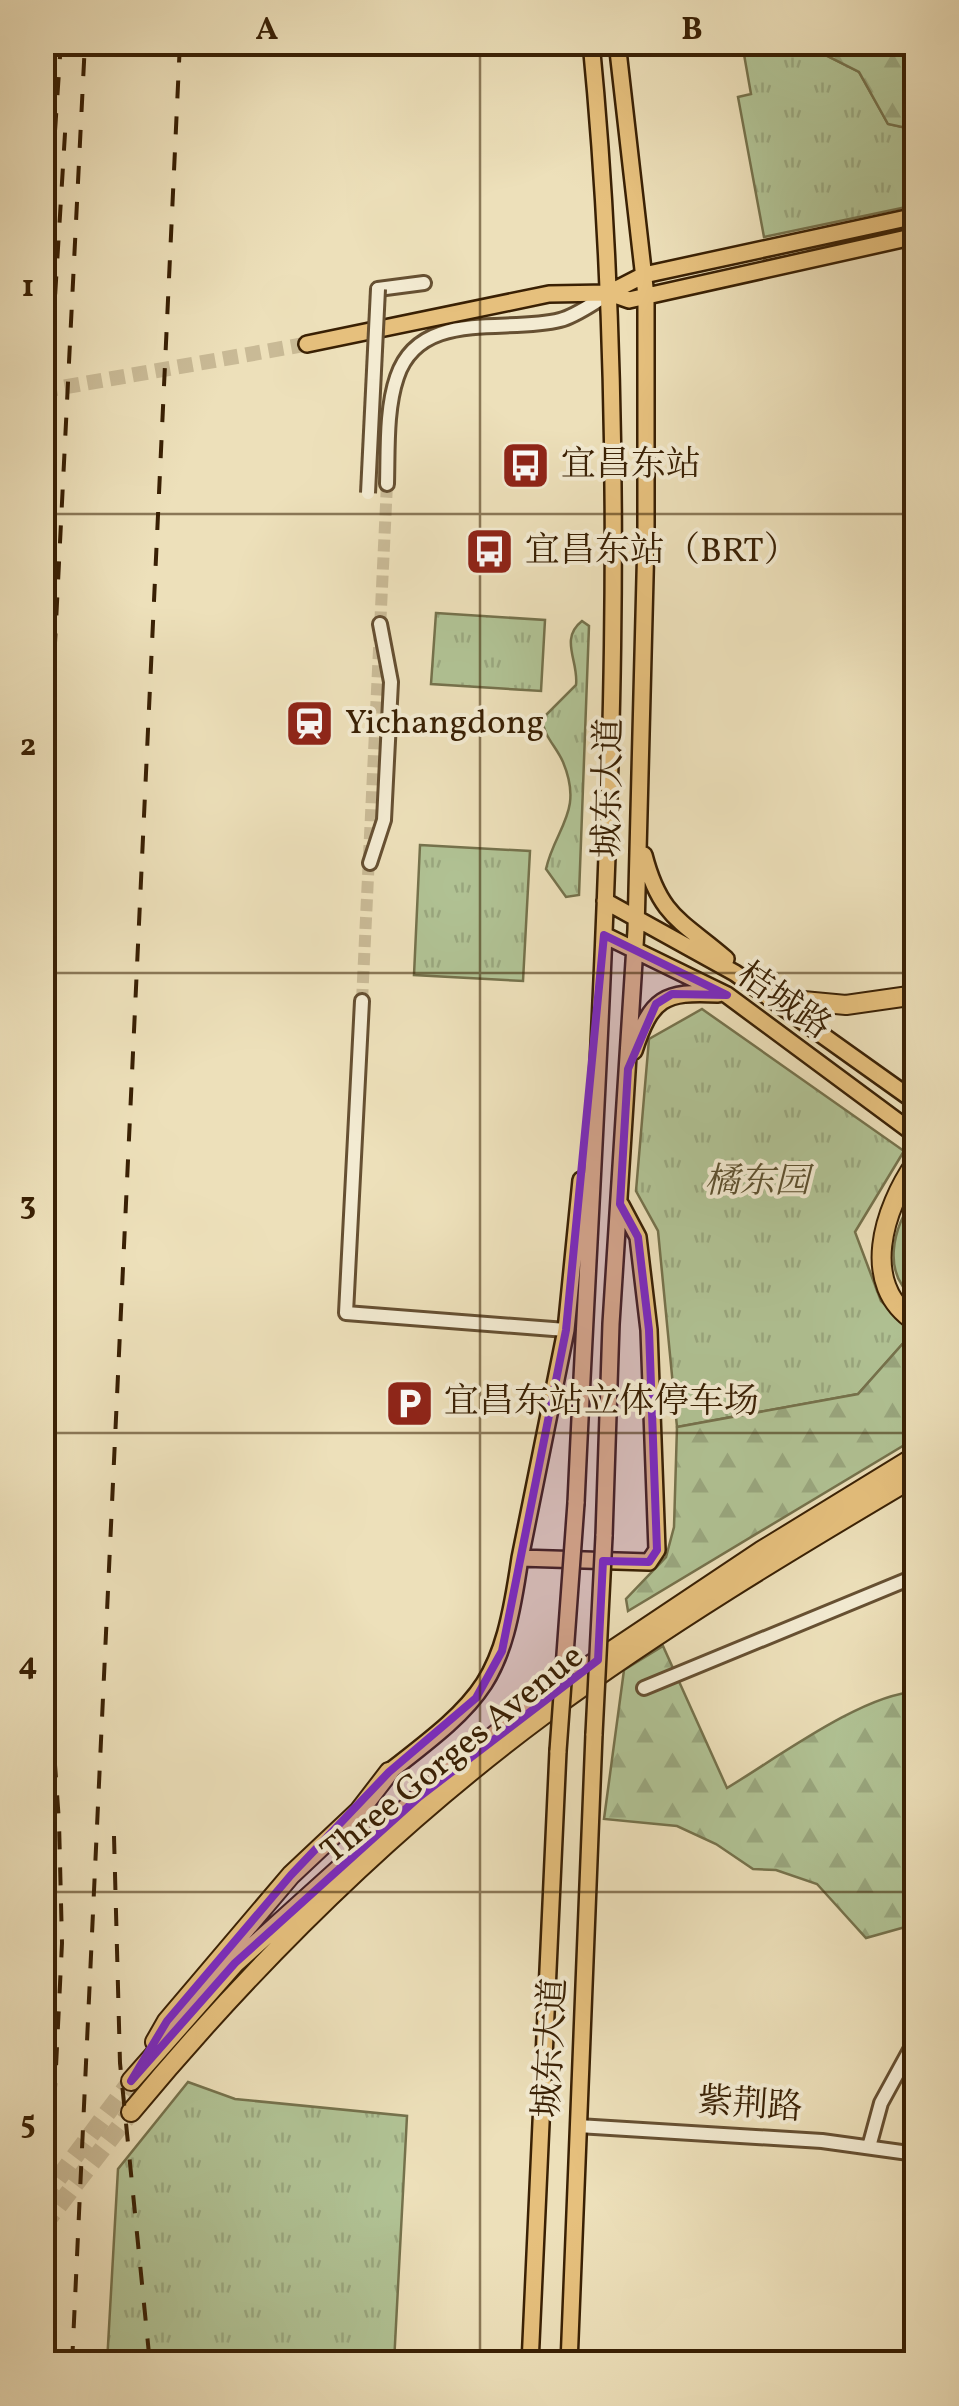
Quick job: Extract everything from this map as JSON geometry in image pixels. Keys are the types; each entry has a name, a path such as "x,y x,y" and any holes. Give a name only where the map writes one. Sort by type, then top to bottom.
{"highway":[{"path":"771,998 846,1005 916,995"},
{"path":"913,1174 897,1209 888,1262 902,1300 916,1313"},
{"path":"913,1174 888,1210 881,1237 882,1266 896,1304 916,1322"},
{"name":"Three Gorges Avenue","path":"389,1772 359,1811 291,1875 178,2008 131,2081 235,1963 419,1797 538,1700 761,1551 916,1456"},
{"name":"Three Gorges Avenue","path":"131,2112 236,1990 348,1880 546,1714 760,1568 916,1476"}],"main road":[{"name":"城东大道","path":"530,2364 558,1751 576,1503 604,935 614,578 610,294 589,42"},
{"name":"城东大道","path":"568,2364 611,1324 637,916 646,538 646,296 619,48"},
{"path":"610,294 644,275 916,216"},
{"path":"307,344 550,294 610,294 629,300 916,236"},
{"path":"639,836 650,881 665,908 771,998"},
{"name":"桔城路","path":"605,901 637,916 771,998 916,1102"},
{"name":"桔城路","path":"604,935 727,995 916,1136"},
{"path":"628,1069 643,1023 656,1004 672,994 727,995"},
{"path":"389,1772 448,1726 476,1698 491,1677 508,1629 566,1330 598,1012"},
{"path":"520,1558 649,1562 658,1550 648,1330 638,1237 620,1204"}],"street":[{"path":"368,493 378,289 424,283"},
{"path":"387,484 395,382 405,358 432,336 450,330 561,320 610,294"},
{"path":"370,863 384,820 391,682 380,624"},
{"path":"362,1002 346,1313 566,1330"},
{"path":"644,1688 916,1576"},
{"path":"869,2147 881,2103 916,2039"},
{"name":"紫荆路","path":"578,2126 822,2141 916,2154"}],"highlighted area":[{"path":"604,935 727,995 672,994 656,1004 628,1069 620,1204 638,1237 649,1330 657,1550 649,1562 603,1561 598,1660 419,1797 235,1963 131,2081 167,2021 291,1875 389,1772 476,1698 502,1651 566,1330"}],"green space":[{"path":"742,43 762,43 796,55 796,43 801,43 859,72 888,124 916,130 916,205 764,237 738,97 751,94"},
{"path":"802,43 916,43 916,130 888,124 859,72"},
{"path":"436,613 545,620 541,691 431,684"},
{"path":"582,621 589,626 579,895 566,897 546,869 566,819 569,779 542,719 576,685 571,643 575,628"},
{"path":"420,845 530,851 523,981 414,975"},
{"name":"橘东园","path":"702,1009 904,1151 855,1232 881,1301 914,1331 858,1394 677,1427 658,1231 636,1191 649,1039"},
{"path":"916,1196 916,1299 898,1277 894,1249 901,1221"},
{"path":"914,1331 916,1438 628,1611 626,1599 666,1557 674,1527 677,1427 858,1394"},
{"path":"663,1646 727,1788 846,1715 895,1695 916,1692 916,1924 866,1938 817,1884 776,1870 753,1869 716,1844 677,1826 604,1819 624,1670"},
{"path":"188,2082 235,2099 407,2116 394,2363 107,2363 118,2169"}],"tunnel":[{"path":"42,391 307,344"},
{"path":"362,1001 387,484"},
{"path":"42,2200 131,2081"},
{"path":"42,2227 131,2112"}],"railway":[{"path":"55,131 61,42"},
{"path":"42,903 85,42"},
{"path":"72,2364 180,42"},
{"path":"42,510 66,117"},
{"path":"42,1580 59,1822 62,1943 42,2356"},
{"path":"114,1836 120,2063 150,2364"}],"place":[{"name":"宜昌东站","path":"526,466"},
{"name":"宜昌东站（BRT）","path":"490,552"},
{"name":"Yichangdong","path":"310,724"},
{"name":"宜昌东站立体停车场","path":"409,1403"}]}
